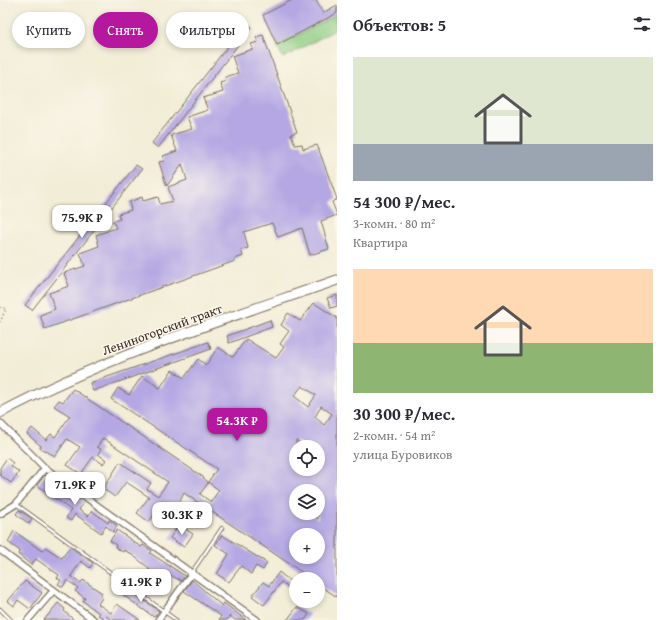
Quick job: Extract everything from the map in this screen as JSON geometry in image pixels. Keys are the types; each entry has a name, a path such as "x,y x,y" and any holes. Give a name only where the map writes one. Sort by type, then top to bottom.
{"main road":[{"name":"Лениногорский тракт","path":"0,413 46,388 98,366 337,280"}],"street":[{"path":"0,423 45,468 257,620"},
{"path":"0,514 16,504 45,468"},
{"path":"0,550 94,620"},
{"path":"158,620 192,573"},
{"path":"28,620 54,590"}],"lane":[{"path":"16,504 176,620"},
{"path":"192,573 222,528"},
{"path":"0,609 11,620"}],"path":[{"path":"0,307 6,310 0,322"}],"green space":[{"path":"337,14 337,29 283,58 277,46"}],"building":[{"path":"292,0 316,0 323,13 337,5 337,13 277,45 263,15"},
{"path":"263,35 297,132 291,134 295,145 302,144 303,149 317,145 337,199 332,202 337,215 321,221 329,249 310,255 302,228 278,237 272,223 244,232 248,248 241,250 243,256 235,259 235,261 45,329 40,315 55,309 49,293 69,286 64,273 85,266 80,253 99,246 96,235 116,228 113,221 120,219 118,214 131,210 129,202 142,197 143,201 158,197 160,204 173,201 168,187 187,180 182,164 167,186 165,181 159,162 164,161 163,156 177,151 171,135 192,129 187,117 208,110 203,98 223,92 220,83 226,81 225,77 238,73 232,56 253,49 251,44 258,42 256,37"},
{"path":"226,48 236,48 158,148 152,143"},
{"path":"136,165 142,169 32,310 25,305"},
{"path":"337,295 337,306 331,308 327,298"},
{"path":"314,303 337,318 337,597 325,589 325,572 302,572 290,564 325,564 325,528 289,528 289,564 184,493 179,503 206,521 202,526 176,508 168,520 156,512 149,522 137,513 149,497 126,482 115,497 103,489 120,462 151,483 147,489 158,496 168,482 103,438 97,447 101,449 98,454 106,460 103,464 93,457 81,474 67,465 80,447 67,439 55,456 40,448 41,446 27,434 32,428 46,440 51,434 55,437 70,416 54,406 59,400 63,402 73,389 203,477 208,483 200,494 211,502 219,490 208,482 217,469 111,399 118,388 129,395 142,376 160,388 172,370 184,378 198,359 206,365 218,347 233,357 246,339 276,358 284,347 280,344 289,331 281,325 288,313 300,321","holes":["302,386 316,395 308,407 294,396","321,406 332,414 324,425 315,417"]},
{"path":"270,320 272,327 229,343 227,336"},
{"path":"208,342 211,349 93,391 90,383"},
{"path":"7,458 13,463 11,466 19,472 11,483 0,475 0,468"},
{"path":"45,475 48,477 47,479 73,497 74,496 84,502 79,510 88,516 92,511 108,523 109,520 117,526 113,532 106,526 101,533 75,514 71,521 66,518 71,510 37,485"},
{"path":"19,510 32,519 29,524 16,514"},
{"path":"179,525 193,534 184,547 170,538"},
{"path":"117,530 141,547 143,545 152,551 150,553 185,576 181,581 165,572 161,578 159,576 150,589 152,590 148,596 136,587 140,582 142,583 151,571 131,554 124,550 123,552 115,547 116,545 110,541"},
{"path":"14,531 42,551 45,547 62,558 70,547 93,563 90,568 81,561 71,576 81,583 83,580 102,593 100,596 102,598 98,604 111,613 117,604 140,620 112,620 106,616 104,618 98,615 99,613 83,601 85,598 75,591 78,588 67,580 63,587 58,584 61,580 57,578 59,575 36,559 31,565 18,554 20,551 8,542"},
{"path":"222,535 267,563 263,570 256,566 251,574 241,566 229,582 217,574 229,554 215,545"},
{"path":"279,572 289,580 289,588 281,582 264,605 252,596 263,582 269,586"},
{"path":"192,580 222,606 224,603 246,620 235,620 230,616 227,620 219,620 221,616 184,591"},
{"path":"25,581 42,593 30,609 18,600 14,606 8,601"},
{"path":"128,589 159,611 154,617 123,595"},
{"path":"58,603 65,609 64,611 74,620 44,620"},
{"path":"296,608 309,614 305,620 287,620"}]}
